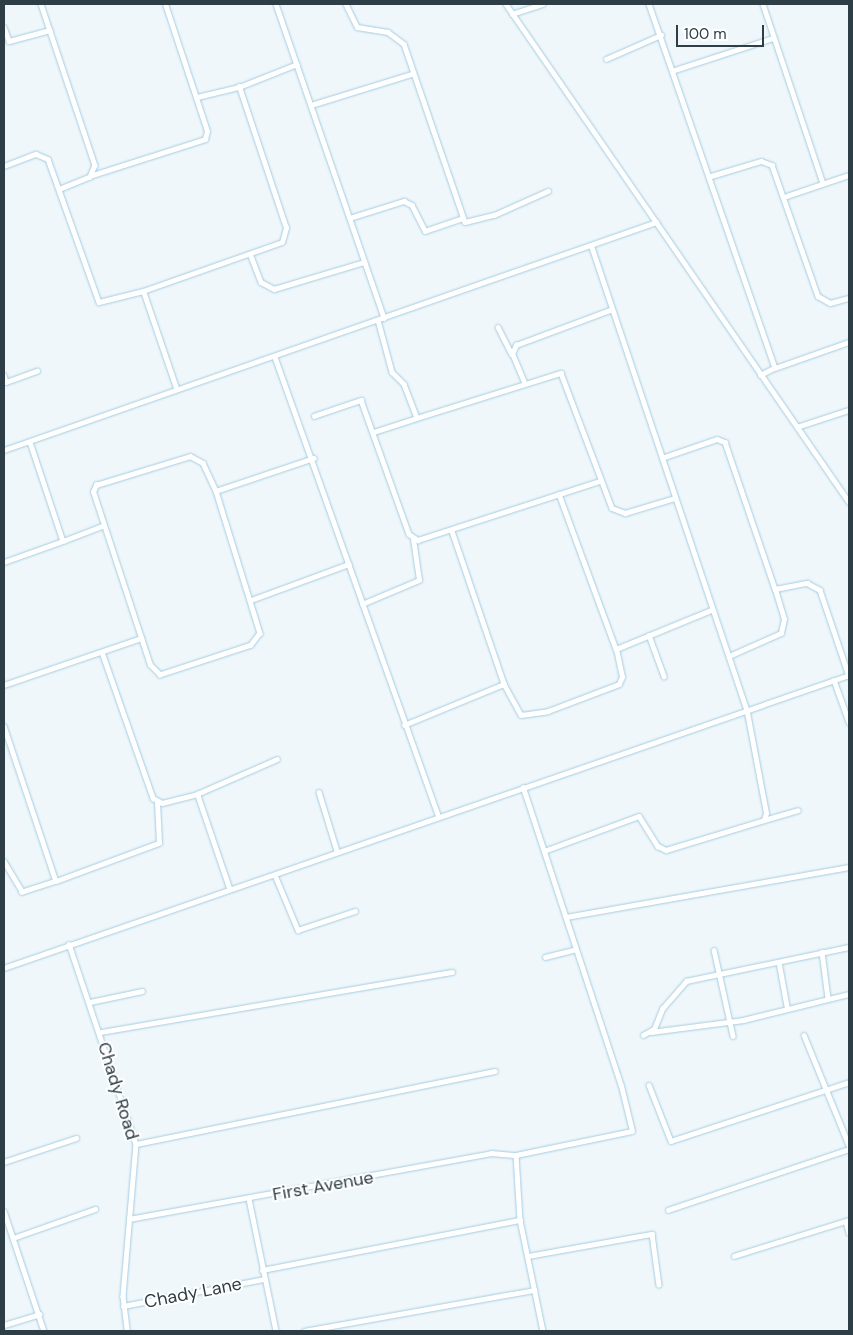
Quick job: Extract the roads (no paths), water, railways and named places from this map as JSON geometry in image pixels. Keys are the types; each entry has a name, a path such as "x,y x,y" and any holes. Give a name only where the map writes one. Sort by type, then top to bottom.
{"street":[{"path":"42,4 81,114 93,175"},
{"path":"61,189 93,175 205,139 207,131 197,97 165,4"},
{"path":"276,4 384,318"},
{"path":"346,4 356,27 388,32 404,44 411,74 462,218"},
{"path":"506,4 849,502"},
{"path":"512,14 542,4"},
{"path":"649,4 711,176 775,368"},
{"path":"763,4 773,38 824,183"},
{"path":"4,27 6,42 50,30"},
{"path":"606,59 661,35"},
{"path":"672,71 773,38"},
{"path":"197,97 239,87 296,64"},
{"path":"311,105 411,74"},
{"path":"4,166 43,154 61,189 99,302 143,291 251,256 282,242 286,228 239,87"},
{"path":"711,176 768,162 787,196 818,296 830,303 849,298"},
{"path":"787,196 849,175"},
{"path":"350,218 404,201 412,204 425,230 462,218 470,221 494,215 548,191"},
{"path":"4,450 176,388 275,357 592,248 656,222"},
{"path":"592,248 610,310 747,712 764,820"},
{"path":"251,256 261,282 274,289 364,262"},
{"path":"143,291 176,388"},
{"path":"512,354 516,345 610,310"},
{"path":"378,320 392,372 404,384 417,418"},
{"path":"498,327 524,382"},
{"path":"761,375 775,368 849,342"},
{"path":"275,357 314,458 362,604 438,816"},
{"path":"4,375 6,382 37,371"},
{"path":"374,432 556,373 564,376 600,480 618,512 675,498"},
{"path":"314,416 361,400 413,539 419,580 362,604"},
{"path":"797,427 849,410"},
{"path":"662,458 717,439 724,442 775,589 784,619 781,633 729,656"},
{"path":"30,442 62,541"},
{"path":"198,458 216,491 260,633 258,640 242,648 160,675 150,665 102,526 93,492 96,485 176,460 198,458"},
{"path":"216,491 314,458"},
{"path":"413,539 452,530 600,480"},
{"path":"452,530 504,684 521,715 548,711 619,684 622,677 616,649 559,494"},
{"path":"4,562 102,526"},
{"path":"250,600 349,564"},
{"path":"4,968 229,888 275,875 337,851 747,712 849,675 820,590 807,582 775,589"},
{"path":"616,649 712,610"},
{"path":"649,635 664,676"},
{"path":"4,685 141,638"},
{"path":"4,862 22,892 159,843 157,802 102,652"},
{"path":"834,680 849,722"},
{"path":"404,724 504,684"},
{"path":"4,726 56,881"},
{"path":"157,802 197,794 277,759"},
{"path":"523,788 576,949 545,956"},
{"path":"319,792 337,851"},
{"path":"197,794 229,888"},
{"path":"544,851 632,817 645,820 658,846 666,850 798,810"},
{"path":"566,917 849,867"},
{"path":"275,875 298,930 356,911"},
{"name":"Chady Road","path":"70,944 136,1144 123,1306 127,1331"},
{"path":"651,1032 686,980 849,947"},
{"name":"First Avenue","path":"129,1219 249,1199 491,1152 516,1155 632,1131 622,1086 576,949"},
{"path":"714,950 733,1036"},
{"path":"822,952 828,998"},
{"path":"779,962 787,1006"},
{"path":"100,1032 452,972"},
{"path":"90,1002 142,991"},
{"path":"643,1035 651,1032 730,1022 787,1006 849,994"},
{"path":"668,1210 849,1147 804,1034"},
{"path":"136,1144 495,1071"},
{"path":"649,1084 671,1141 849,1082"},
{"path":"4,1162 76,1138"},
{"path":"516,1155 520,1220 544,1331"},
{"path":"249,1199 276,1331"},
{"path":"13,1238 95,1210"},
{"path":"4,1212 44,1331"},
{"path":"262,1270 520,1220"},
{"path":"734,1256 848,1220 849,1233"},
{"path":"528,1256 652,1234 659,1285"},
{"name":"Chady Lane","path":"123,1306 264,1278"},
{"path":"304,1331 534,1290"},
{"path":"4,1326 39,1314"}]}
